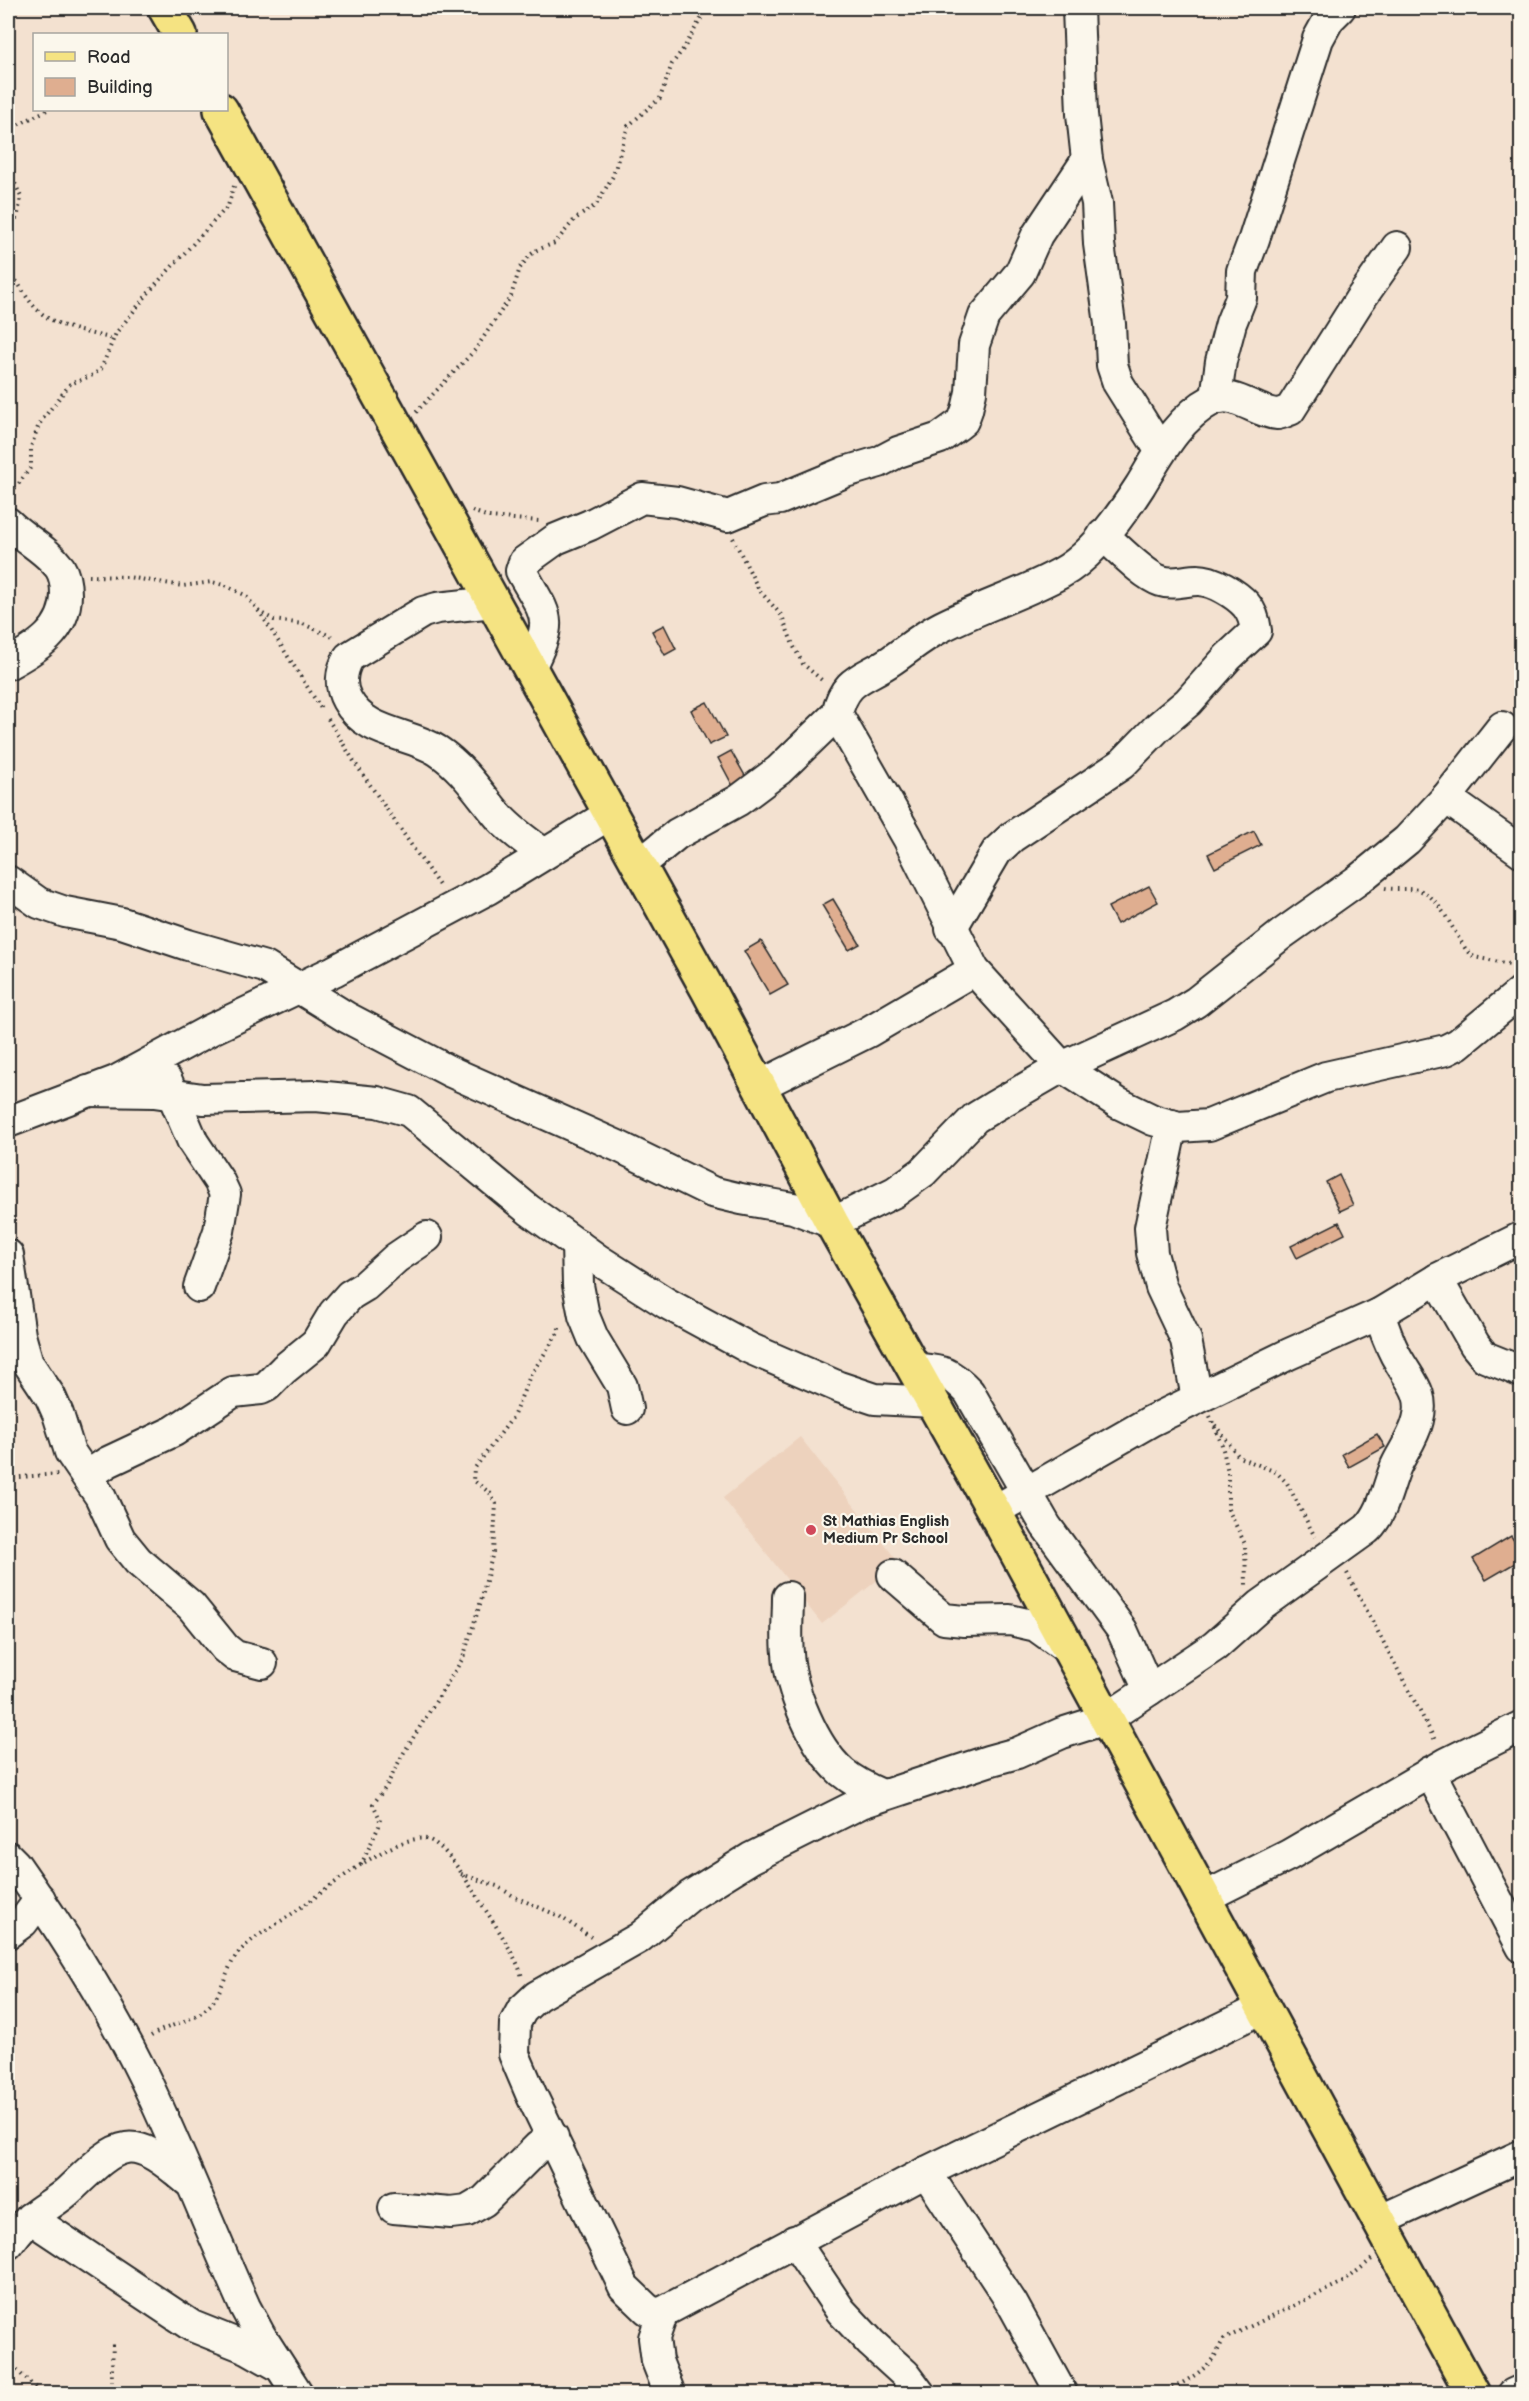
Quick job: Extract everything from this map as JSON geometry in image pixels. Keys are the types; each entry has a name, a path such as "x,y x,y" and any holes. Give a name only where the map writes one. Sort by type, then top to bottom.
{"main road":[{"path":"165,8 179,33"},
{"path":"222,111 708,990 832,1223 994,1511 1263,2008 1387,2231 1473,2394"}],"street":[{"path":"1078,8 1082,114 1087,160 1097,203 1112,365 1118,382 1160,450"},
{"path":"1220,398 1218,377 1231,323 1241,298 1244,261 1254,239 1318,39 1329,19 1340,8"},
{"path":"530,668 542,644 547,624 542,605 521,571 524,562 556,539 590,525 642,498 677,502 728,516 764,501 780,500 845,472 879,462 898,452 940,438 963,421 971,392 974,345 981,321 1020,273 1037,235 1087,160"},
{"path":"638,866 677,834 739,800 779,770 838,707 849,686 938,628 1063,572 1082,558 1103,535 1139,487 1160,450 1185,422 1212,400 1234,399 1278,414 1290,410 1359,301 1397,247"},
{"path":"8,523 43,550 61,569 66,584 66,607 55,630 39,647 8,664"},
{"path":"951,929 997,851 1012,837 1122,764 1158,727 1188,702 1228,657 1256,631 1251,613 1240,600 1209,582 1161,581 1151,576 1103,535"},
{"path":"494,602 437,608 423,612 349,657 341,683 347,700 354,709 381,729 418,740 439,752 466,777 503,821 543,854"},
{"path":"838,707 908,838 951,929 974,970 1062,1067 1118,1103 1153,1120 1178,1127 1209,1125 1326,1077 1446,1050 1458,1044 1521,991"},
{"path":"8,880 39,903 65,912 122,923 265,967 354,1021 449,1071 620,1147 712,1192 741,1200 793,1208 832,1223 895,1192 923,1172 975,1118 1062,1067 1175,1015 1196,1002 1282,934 1358,880 1407,840 1446,798 1502,727"},
{"path":"1446,798 1521,852"},
{"path":"13,1125 88,1091 116,1081 299,986 334,971 456,906 610,814"},
{"path":"759,1086 868,1032 974,970"},
{"path":"162,1056 172,1095 193,1142 225,1194 219,1231 199,1287"},
{"path":"88,1091 154,1092 203,1099 315,1096 377,1102 409,1111 529,1210 666,1303 749,1348 839,1387 875,1399 933,1402"},
{"path":"1172,1125 1150,1228 1152,1253 1161,1287 1186,1340 1204,1406"},
{"path":"85,1473 174,1431 233,1392 261,1389 267,1386 316,1343 334,1313 350,1295 365,1286 396,1258 427,1237"},
{"path":"994,1511 1150,1421 1204,1406 1289,1354 1379,1314 1437,1279 1521,1238"},
{"path":"577,1244 578,1285 584,1316 593,1338 622,1386 627,1409"},
{"path":"8,1255 20,1335 28,1363 50,1396 70,1452 100,1497 120,1539 138,1561 191,1606 225,1648 235,1656 262,1663"},
{"path":"1437,1279 1475,1345 1485,1357 1521,1372"},
{"path":"1263,2008 926,2172 663,2312 656,2313 648,2310 624,2287 514,2054 515,2023 522,2010 537,1996 655,1927 690,1896 751,1858 861,1803 1017,1753 1062,1733 1106,1719 1215,1646 1261,1605 1367,1529 1377,1517 1396,1466 1411,1438 1419,1415 1420,1399 1418,1389 1399,1361 1379,1314"},
{"path":"914,1368 942,1371 956,1378 969,1392 1046,1526 1122,1630 1149,1690"},
{"path":"893,1575 944,1619 1010,1620 1036,1626 1068,1649"},
{"path":"788,1597 788,1653 795,1693 824,1753 842,1772 859,1784 882,1795"},
{"path":"1203,1898 1289,1855 1439,1767 1521,1726"},
{"path":"1439,1767 1521,1947"},
{"path":"8,1857 40,1899 84,1965 129,2048 154,2097 245,2307 298,2394"},
{"path":"8,1933 23,1922 40,1899"},
{"path":"394,2208 451,2213 467,2211 484,2201 537,2147 553,2138"},
{"path":"8,2244 30,2218 68,2191 88,2170 112,2151 127,2147 144,2150 162,2158 190,2182"},
{"path":"1387,2231 1521,2155"},
{"path":"926,2172 1012,2303 1062,2394"},
{"path":"30,2218 192,2326 247,2348 281,2367"},
{"path":"794,2241 842,2311 871,2343 905,2374 920,2394"},
{"path":"663,2312 654,2338 657,2361 670,2394"},
{"path":"1513,2394 1521,2390"}],"path":[{"path":"398,429 475,350 511,296 520,268 530,255 555,243 575,219 596,206 613,176 628,126 660,98 672,64 707,8"},
{"path":"8,130 45,111"},
{"path":"8,498 32,467 32,447 38,427 70,384 93,375 100,369 114,339 155,285 228,206 246,154"},
{"path":"8,166 21,197 18,214 8,238"},
{"path":"8,272 34,306 46,316 66,327 114,339"},
{"path":"470,510 489,517 544,521"},
{"path":"720,514 742,552 759,590 782,616 803,664 822,681 838,707"},
{"path":"61,569 86,576 128,578 183,586 212,582 245,595 261,614 355,763 456,906"},
{"path":"261,614 274,620 303,624 332,637 368,645"},
{"path":"1358,880 1378,887 1418,890 1425,893 1437,903 1468,952 1474,957 1521,966"},
{"path":"361,1864 380,1826 380,1818 373,1804 386,1787 402,1754 463,1658 481,1601 493,1552 496,1504 490,1493 473,1480 474,1469 513,1417 530,1376 558,1333 565,1311 578,1285"},
{"path":"1204,1406 1239,1457 1276,1472 1287,1483 1331,1554 1439,1767"},
{"path":"1204,1406 1222,1444 1228,1472 1228,1509 1245,1544 1246,1589 1242,1622"},
{"path":"8,1479 85,1473"},
{"path":"129,2048 162,2028 197,2016 212,2004 227,1970 240,1951 257,1935 292,1914 372,1857 409,1840 427,1839 444,1850 461,1874 516,1960 522,1975 522,2010"},
{"path":"461,1874 497,1886 515,1897 559,1916 592,1937 605,1939 618,1949"},
{"path":"1162,2394 1183,2384 1214,2358 1224,2339 1345,2281 1387,2231"},
{"path":"111,2394 113,2344"},
{"path":"8,2362 42,2394"}],"shaded area":[{"name":"St Mathias English Medium Pr School","path":"800,1437 899,1563 822,1624 723,1498"}],"building":[{"path":"664,625 676,649 665,655 652,631"},
{"path":"707,702 726,737 709,745 691,710"},
{"path":"731,751 748,781 734,788 718,758"},
{"path":"1254,831 1261,845 1215,868 1208,854"},
{"path":"1149,886 1158,902 1117,924 1108,907"},
{"path":"833,899 860,944 849,950 822,905"},
{"path":"761,941 788,985 770,995 744,951"},
{"path":"1339,1175 1353,1205 1340,1211 1326,1182"},
{"path":"1339,1222 1345,1234 1297,1258 1291,1246"},
{"path":"1377,1434 1385,1447 1349,1467 1342,1454"},
{"path":"1511,1536 1522,1553 1522,1559 1486,1580 1473,1559"}],"place":[{"name":"St Mathias English Medium Pr School","path":"811,1530"}]}
